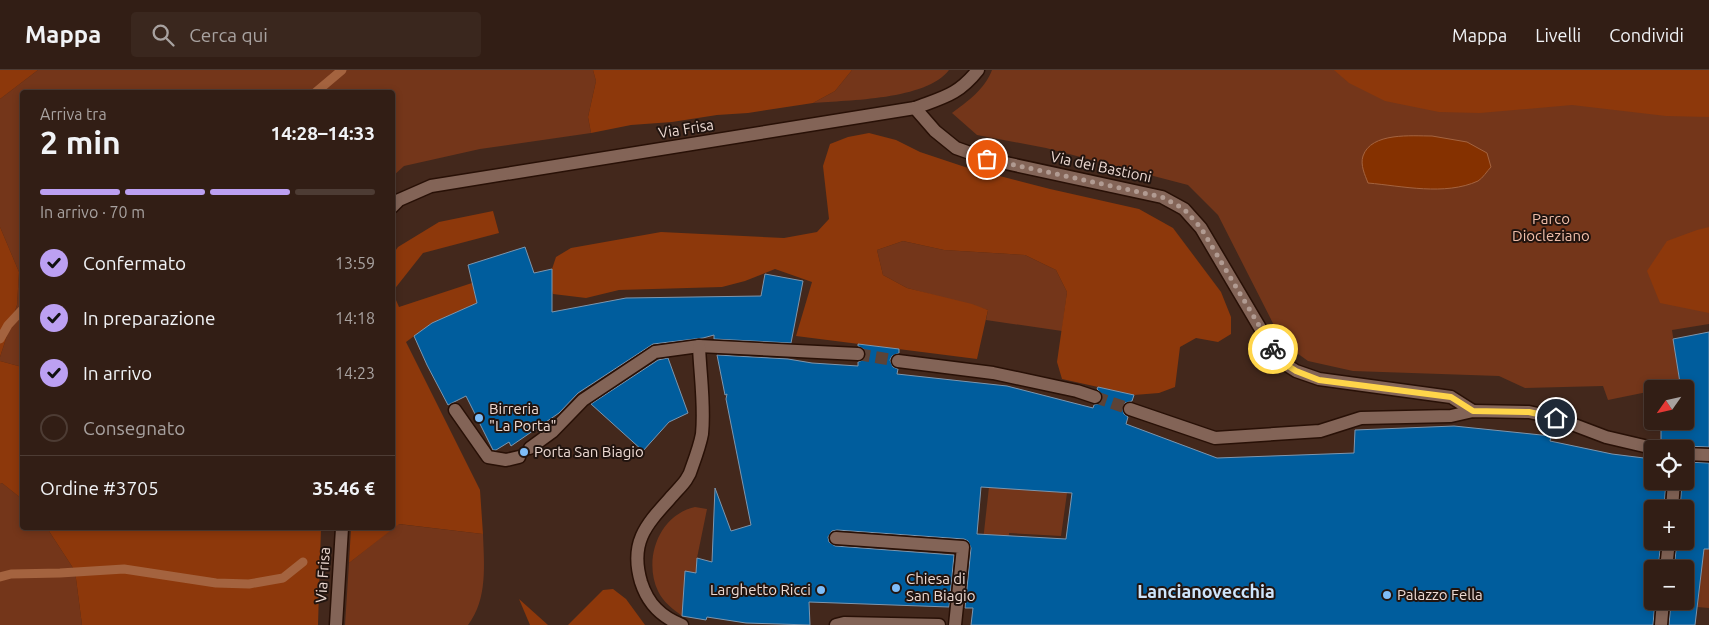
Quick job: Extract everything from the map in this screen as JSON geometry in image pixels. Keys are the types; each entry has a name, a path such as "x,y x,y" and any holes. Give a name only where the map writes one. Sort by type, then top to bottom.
{"street":[{"name":"Via Frisa","path":"395,203 431,186 915,108 956,92 978,70"},
{"name":"Via dei Bastioni","path":"915,108 935,131 956,148 987,159 1162,197 1184,209 1201,228 1273,350 1282,362 1296,371 1319,380 1451,397 1473,411"},
{"path":"682,625 671,621 659,613 651,604 638,571 636,553 646,528 686,481 692,469 701,436 702,423 699,346"},
{"path":"530,448 552,432 583,400 655,352 699,346 858,354"},
{"path":"898,361 993,373 1077,391 1096,397"},
{"path":"1130,409 1214,438 1320,431 1360,418 1451,416 1473,411 1529,412 1556,418 1606,437 1644,446"},
{"path":"455,410 478,446 488,457 506,460 519,457"},
{"path":"1694,454 1709,455"},
{"name":"Via Frisa","path":"336,625 342,530"},
{"path":"836,538 963,547 955,625"},
{"path":"1661,625 1662,610"},
{"path":"836,625 844,623 939,625"}],"green space":[{"path":"38,70 593,70 596,81 588,117 591,133 480,149 404,166 395,174 395,90 20,90 20,366 0,361 17,305 19,272 0,227 0,99"},
{"path":"852,70 949,70 938,80 905,93 886,97 813,103 835,91"},
{"name":"Parco Diocleziano","path":"992,70 1709,70 1709,324 1672,330 1679,380 1644,380 1644,393 1608,400 1603,386 1525,388 1499,376 1353,371 1308,361 1283,343 1218,215 1188,185 1046,148 977,135 952,113 970,99 989,77"},
{"path":"903,241 944,250 1025,255 1056,270 1067,292 1062,331 986,320 988,310 907,288 883,275 877,250"},
{"path":"2,483 20,497 20,530 48,530 75,571 82,625 0,625 0,484"},
{"path":"989,487 1067,493 1061,536 1009,533 1008,549 982,550"},
{"path":"695,507 707,509 697,558 696,573 682,616 665,602 660,595 654,579 652,566 657,540 664,529 672,519 682,512"},
{"path":"398,524 483,534 484,569 482,593 479,604 468,625 345,625 349,563 390,530 395,530 395,526"},
{"path":"1704,549 1709,549 1709,608 1697,607"}],"shaded area":[{"path":"0,70 38,70 0,99"},
{"path":"593,70 852,70 835,91 813,103 748,113 631,125 591,133 588,117 596,81"},
{"path":"1334,70 1709,70 1709,117 1666,116 1572,105 1480,113 1439,112 1385,101 1349,83"},
{"path":"869,133 896,140 920,152 965,167 1139,209 1173,228 1221,292 1231,317 1231,334 1218,342 1196,338 1180,347 1175,387 1159,393 1134,395 1062,379 1057,362 1067,292 1056,270 1025,255 944,250 903,241 877,250 883,275 907,288 972,304 988,310 977,359 796,336 812,282 775,269 745,281 722,287 619,290 586,298 553,294 549,278 556,257 571,248 661,232 784,238 817,232 829,219 823,166 830,144 848,137"},
{"path":"1432,136 1467,142 1487,153 1491,167 1478,181 1452,188 1423,189 1368,183 1362,163 1367,148 1383,139 1393,137"},
{"path":"493,211 499,233 423,253 395,288 395,251 398,247 439,222"},
{"path":"0,227 19,272 17,305 0,357"},
{"path":"1709,227 1709,313 1660,303 1647,271 1667,241"},
{"path":"472,283 477,303 432,323 406,342 480,490 483,534 399,524 395,527 395,298 399,307"},
{"path":"0,361 20,366 20,497 2,483 0,484"},
{"path":"48,530 321,530 318,625 82,625 75,571"},
{"path":"351,530 391,530 349,563"},
{"path":"613,589 626,599 645,625 568,625 603,590"},
{"path":"519,599 548,625 530,625"}],"building":[{"path":"525,247 534,273 552,269 552,312 626,298 761,296 765,274 803,281 791,343 714,339 714,335 653,344 578,393 559,413 511,446 509,442 493,450 466,396 448,405 414,336 432,323 477,303 468,265"},
{"path":"1709,332 1709,447 1694,446 1694,440 1661,440 1661,430 1694,430 1694,380 1680,380 1673,339"},
{"path":"858,344 899,349 899,353 892,356 890,360 893,367 898,369 897,374 1007,386 1093,408 1094,405 1100,403 1103,399 1103,395 1097,389 1098,387 1134,395 1132,401 1125,403 1122,407 1124,414 1128,417 1126,424 1217,458 1354,453 1355,430 1454,426 1551,436 1550,441 1612,454 1644,458 1644,490 1665,490 1665,500 1644,500 1644,550 1660,550 1659,560 1644,560 1644,610 1654,610 1653,625 971,625 973,608 965,608 971,548 968,541 964,539 837,530 832,531 828,537 829,542 835,546 954,555 949,607 809,602 810,625 746,623 707,617 706,620 682,616 685,571 696,573 697,558 712,562 715,488 731,531 751,525 726,399 727,394 725,395 717,355 788,359 812,363 858,366 858,362 865,359 865,350 858,346","holes":["981,487 1072,493 1066,539 977,534"]},
{"path":"668,358 688,413 669,422 643,451 591,404 658,360"},
{"path":"1694,462 1709,463 1709,549 1704,549 1695,625 1669,625 1670,610 1694,610 1694,560 1675,560 1676,550 1694,550 1694,500 1681,500 1681,490 1694,490"}],"waterway":[{"path":"318,90 342,70"},
{"path":"0,339 8,325 20,312"},
{"path":"0,577 11,574 124,569 216,583 249,584 283,578 303,562"}],"tunnel":[{"path":"858,354 898,361"},
{"path":"1095,397 1130,409"}],"way so far":[{"path":"987,159 1162,197 1184,209 1201,228 1273,349"}],"place":[{"name":"Birreria \"La Porta\"","path":"479,418"},
{"name":"Porta San Biagio","path":"524,452"},
{"name":"Chiesa di San Biagio","path":"896,588"},
{"name":"Larghetto Ricci","path":"821,590"},
{"name":"Palazzo Fella","path":"1387,595"}],"district":[{"name":"Lancianovecchia","path":"1206,592"}],"route":[{"path":"1273,349 1282,362 1296,371 1319,380 1451,397 1473,411 1529,412 1556,418"}]}
